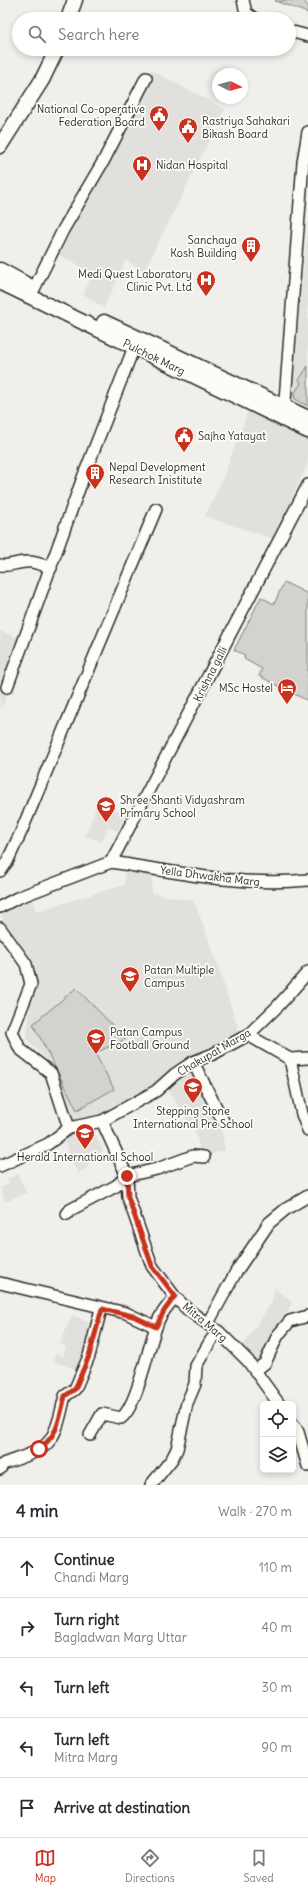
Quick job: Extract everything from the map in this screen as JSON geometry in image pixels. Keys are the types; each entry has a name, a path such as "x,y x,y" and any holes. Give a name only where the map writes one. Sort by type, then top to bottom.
{"main road":[{"path":"71,12 75,0"},
{"path":"0,146 42,80 54,56"},
{"name":"Pulchok Marg","path":"0,270 34,289 284,413 308,431"},
{"name":"Pulchok Marg","path":"0,282 134,347 284,413 308,418"}],"street":[{"path":"243,0 246,12"},
{"path":"296,33 308,36"},
{"path":"34,289 63,230 104,160 146,78"},
{"path":"284,413 308,132"},
{"path":"7,687 84,475 134,347"},
{"name":"Krishna galli","path":"111,862 308,485"},
{"path":"0,871 7,862 21,832 156,509"},
{"path":"0,565 11,566 20,562 28,562 51,568"},
{"path":"0,907 17,898 111,862"},
{"name":"Yella Dhwakha Marg","path":"111,862 252,882 287,882 308,880"},
{"path":"0,928 26,964 31,984 12,1032 20,1049 51,1073 69,1128"},
{"name":"Chakupat Marga","path":"0,1166 48,1144 69,1128 102,1122 156,1091 175,1074 193,1062 213,1054 248,1035 278,1006 308,972"},
{"path":"248,1035 290,1060 308,1058"},
{"path":"290,1060 302,1114 308,1130"},
{"path":"193,1062 223,1121"},
{"name":"Mitra Marg","path":"102,1122 127,1176 128,1197 152,1266 188,1310 219,1332 256,1370 277,1401"},
{"path":"67,1214 70,1210 116,1186 127,1176 157,1170 194,1156 204,1157"},
{"path":"208,1323 236,1272 269,1223 286,1209 308,1196"},
{"path":"0,1283 133,1316 156,1327"},
{"path":"90,1435 102,1414 121,1418 126,1414 138,1387 156,1327 164,1311 175,1296"},
{"path":"0,1469 3,1464 39,1449 50,1441 57,1427 65,1396 75,1389 86,1362 102,1309"},
{"path":"256,1370 266,1363 278,1335 290,1321 308,1316"},
{"path":"151,1485 172,1459 177,1449 187,1403 195,1384 196,1366 211,1340 219,1332"},
{"path":"296,1429 308,1466"}],"shaded area":[{"path":"303,0 308,6 308,13 275,1"},
{"name":"Nidan Hospital","path":"151,70 212,102 212,104 216,104 225,109 144,271 126,260 104,308 83,294 93,273 59,255"},
{"path":"308,228 308,413 290,405"},
{"path":"308,366 308,406 295,399 294,394 301,383 299,380"},
{"path":"248,411 308,439 308,463 274,539 205,516 222,480"},
{"path":"284,582 308,594 308,701 259,676 262,669 244,659 245,655 234,650 261,597 274,604"},
{"path":"0,631 19,638 0,687"},
{"path":"0,690 8,694 0,710"},
{"name":"Shree Shanti Vidyashram Primary School","path":"98,803 125,814 118,831 108,827 102,842 85,836"},
{"name":"Patan Multiple Campus","path":"131,872 152,874 152,893 194,901 215,957 239,1032 190,1057 156,1085 134,1099 84,1124 72,1121 53,1066 26,1039 31,1002 38,985 34,964 0,915 33,900 36,911 124,885 125,873"},
{"path":"76,988 126,1039 95,1053 114,1089 77,1110 33,1024"},
{"name":"Stepping Stone International Pre School","path":"192,1066 220,1122 225,1150 209,1155 201,1153 195,1131 164,1085"},
{"name":"Herald International School","path":"87,1125 96,1135 103,1151 88,1163 89,1166 79,1173 68,1158 66,1153 68,1148 60,1137"},
{"path":"18,1174 26,1193 5,1202 0,1188 9,1184 7,1179"},
{"path":"274,1288 292,1301 282,1326 255,1365 240,1350 272,1302"},
{"path":"72,1315 95,1325 81,1357 85,1359 83,1364 77,1370 53,1361 56,1353 63,1356 66,1347 60,1344"}],"place":[{"name":"National Co-operative Federation Board","path":"159,132"},
{"name":"Rastriya Sahakari Bikash Board","path":"188,144"},
{"name":"Nidan Hospital","path":"142,182"},
{"name":"Sanchaya Kosh Building","path":"251,263"},
{"name":"Medi Quest Laboratory Clinic Pvt. Ltd","path":"206,297"},
{"name":"Sajha Yatayat","path":"184,453"},
{"name":"Nepal Development Research Inistitute","path":"95,490"},
{"name":"MSc Hostel","path":"287,705"},
{"name":"Shree Shanti Vidyashram Primary School","path":"106,823"},
{"name":"Patan Multiple Campus","path":"130,993"},
{"name":"Patan Campus Football Ground","path":"96,1055"},
{"name":"Stepping Stone International Pre School","path":"193,1104"},
{"name":"Herald International School","path":"85,1150"}],"route":[{"path":"39,1449 50,1441 57,1427 65,1396 75,1389 89,1356 102,1309 133,1316 156,1327 164,1311 175,1296 152,1266 128,1197 127,1176"}]}
